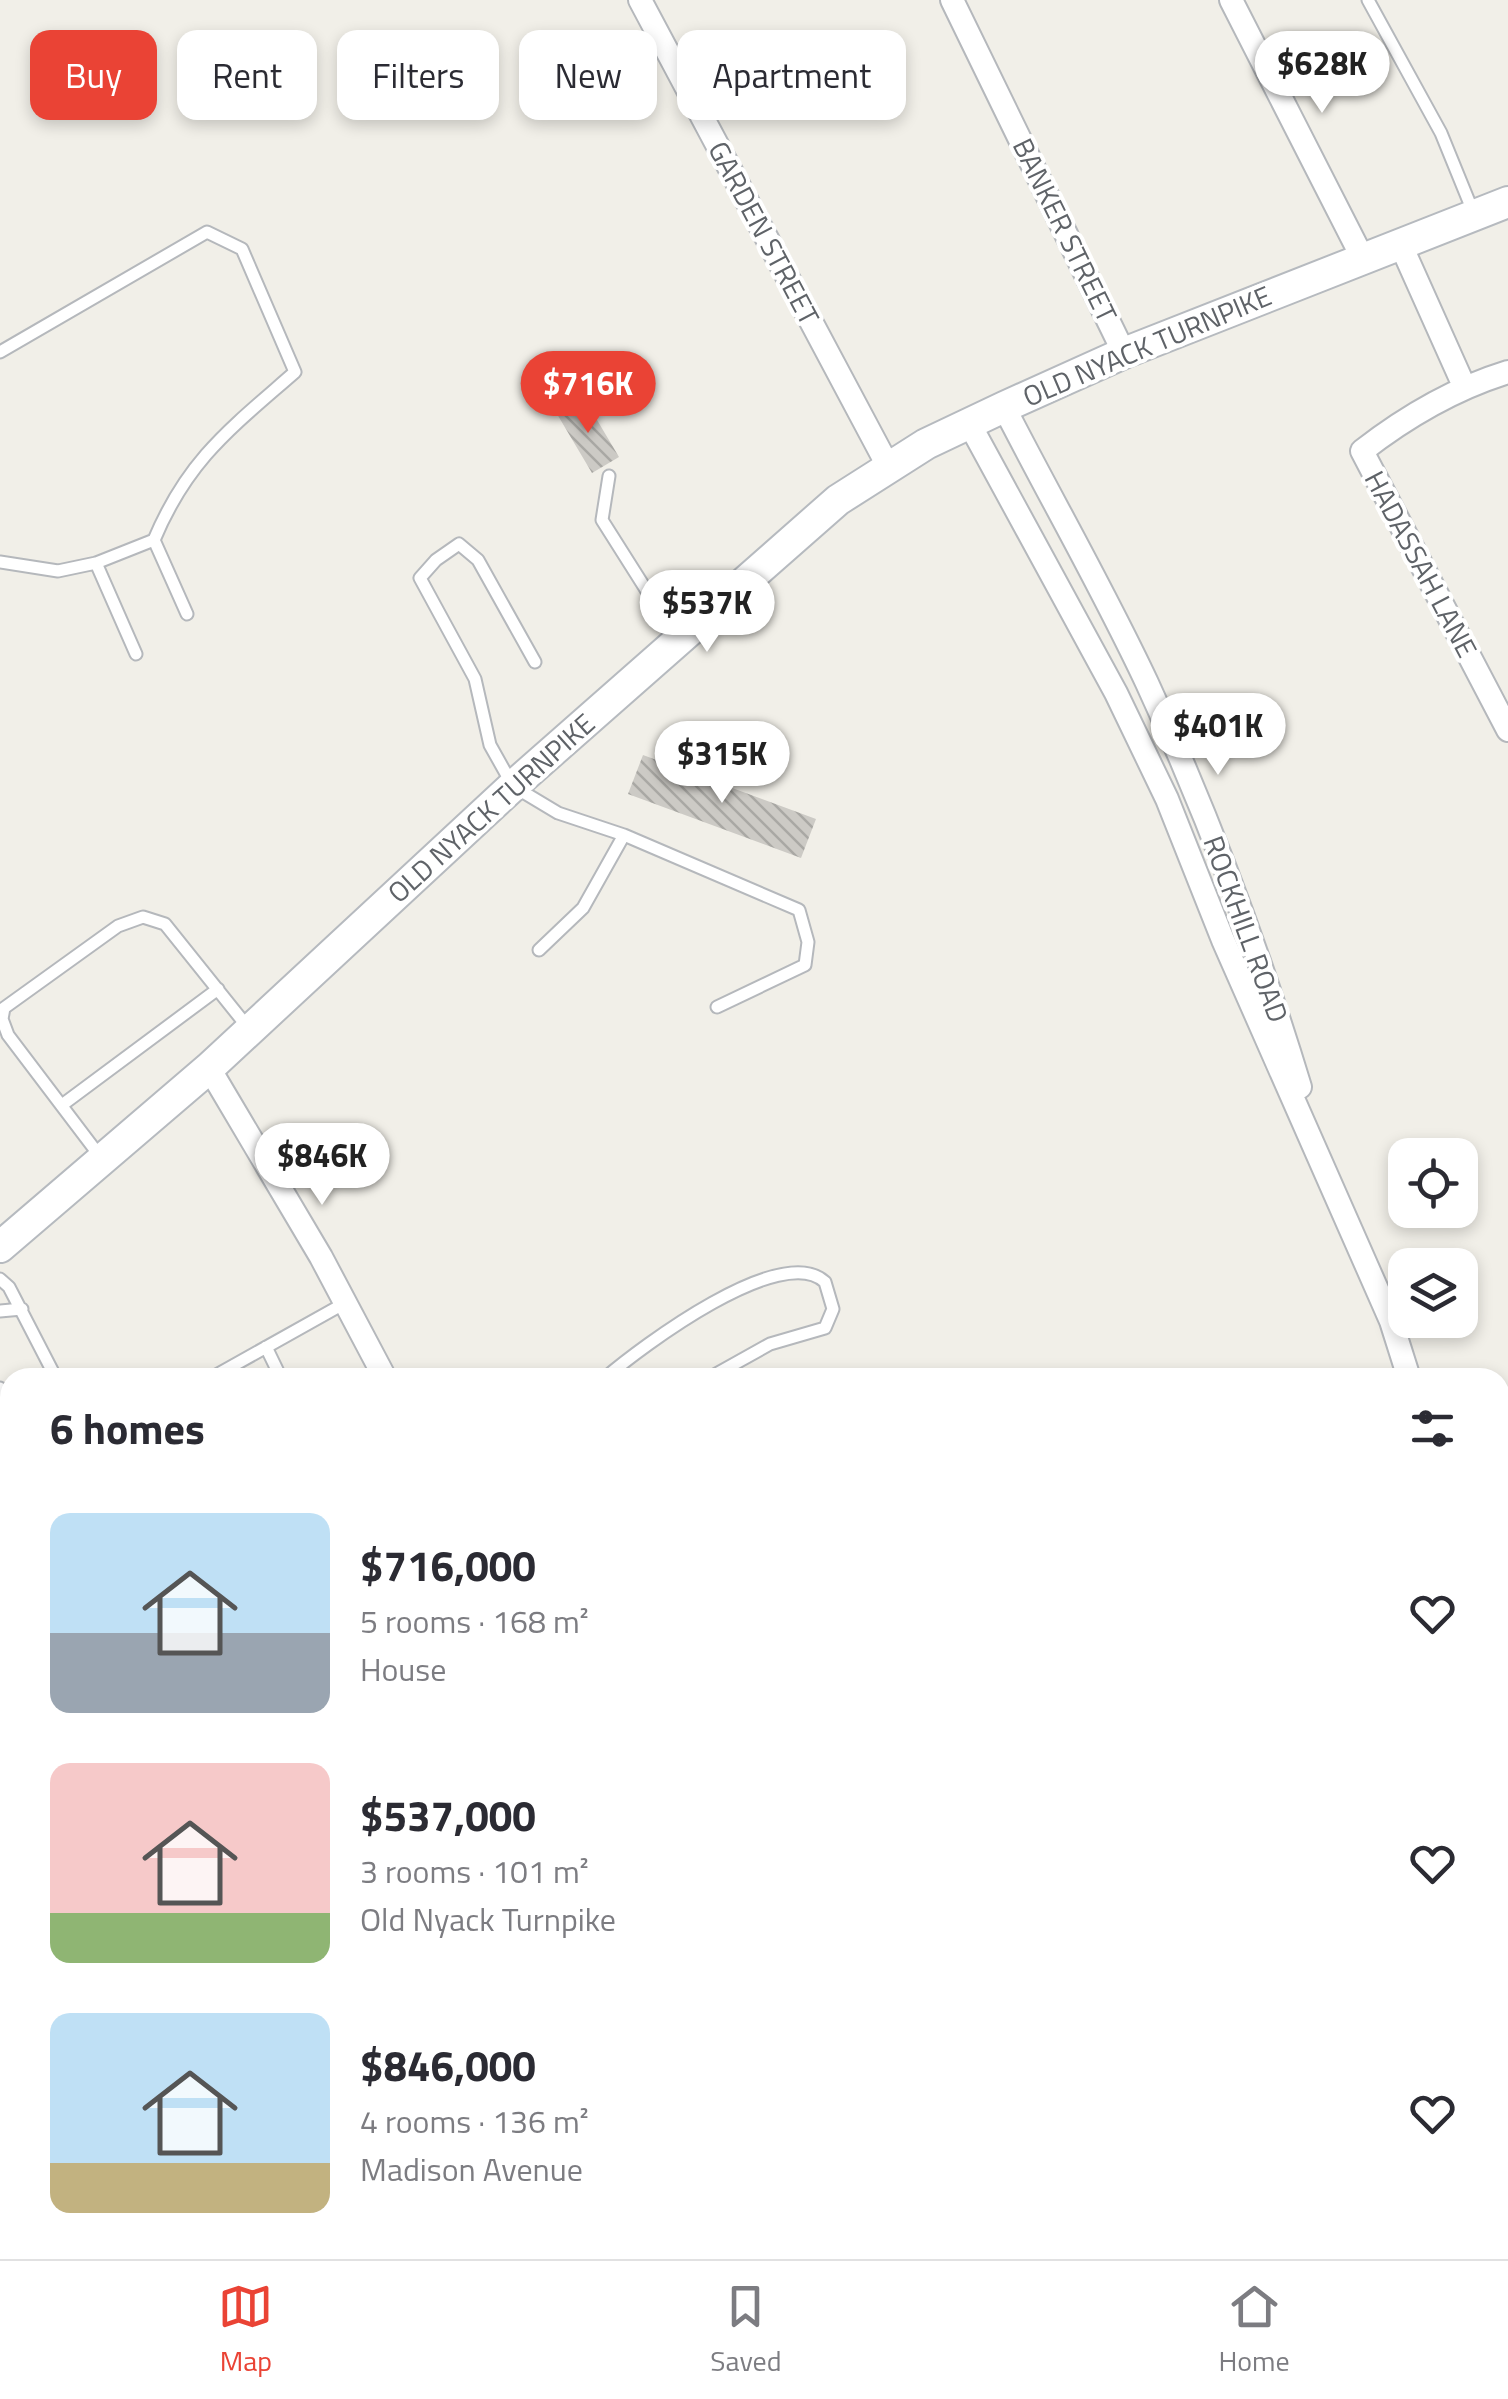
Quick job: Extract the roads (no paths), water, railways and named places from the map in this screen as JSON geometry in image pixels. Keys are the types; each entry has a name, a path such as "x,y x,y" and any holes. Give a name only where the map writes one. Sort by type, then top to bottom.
{"street":[{"name":"GARDEN STREET","path":"640,0 888,466"},
{"name":"BANKER STREET","path":"952,0 1124,353"},
{"path":"1231,0 1362,257"},
{"name":"OLD NYACK TURNPIKE","path":"0,1246 209,1068 513,786 838,500 888,466 969,423 1124,353 1508,202"},
{"path":"1400,242 1464,386 1508,372"},
{"name":"HADASSAH LANE","path":"1464,386 1398,423 1362,451 1508,730"},
{"name":"ROCKHILL ROAD","path":"1004,407 1145,679 1194,787 1251,930 1332,1191"},
{"name":"ROCKHILL ROAD","path":"969,423 1150,764 1332,1191 1392,1321 1406,1368"},
{"path":"209,1068 380,1368"}],"lane":[{"path":"1368,0 1441,133 1474,214"},
{"path":"0,352 207,232 242,249 295,372 215,440 172,497 154,540 96,563 58,571 0,562"},
{"path":"609,476 602,520 678,640"},
{"path":"154,540 187,614"},
{"path":"535,662 478,560 459,544 436,560 420,578 475,679 490,745 513,786 558,813 624,834 798,910 808,942 805,965 717,1006"},
{"path":"96,563 136,654"},
{"path":"539,950 583,908 624,834"},
{"path":"104,1161 8,1035 2,1019 4,1008 118,926 143,917 165,924 250,1030"},
{"path":"62,1105 218,989"},
{"path":"620,1368 744,1284 808,1272 825,1282 833,1310 825,1328 770,1344 727,1368"},
{"path":"0,1281 22,1309 51,1368"},
{"path":"229,1368 345,1304"},
{"path":"0,1311 22,1309"},
{"path":"266,1347 276,1368"}]}
